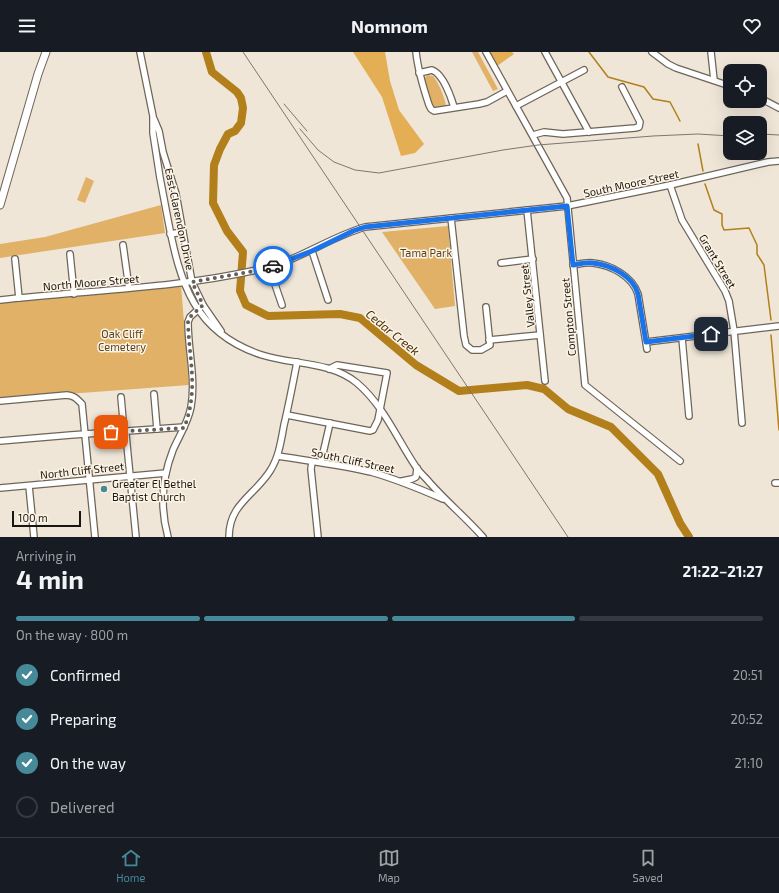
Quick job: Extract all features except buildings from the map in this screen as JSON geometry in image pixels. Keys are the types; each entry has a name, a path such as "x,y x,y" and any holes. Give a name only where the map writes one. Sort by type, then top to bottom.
{"main road":[{"path":"1,202 38,74 46,52"}],"street":[{"name":"East Clarendon Drive","path":"140,52 153,116 159,131 163,152 176,194 192,282 203,305 223,335"},
{"path":"416,52 419,72 431,109 438,111 487,102 507,91"},
{"name":"Compton Street","path":"486,52 567,198 585,384 680,461"},
{"path":"545,52 589,132"},
{"path":"652,52 668,64 723,83"},
{"path":"711,52 714,80"},
{"path":"419,72 432,70 439,74 451,97 454,108"},
{"path":"516,106 584,70"},
{"path":"533,135 544,132 564,134 640,127 640,122 622,87"},
{"path":"767,102 779,108"},
{"name":"East Clarendon Drive","path":"153,116 153,133 170,234 178,268 197,309 209,324 223,335 249,350 264,356 329,369 344,374 356,383 370,395 380,408 417,468 483,537"},
{"name":"South Moore Street","path":"184,283 269,267 312,251 353,231 365,227 567,206 670,186 768,162 779,161"},
{"name":"Grant Street","path":"670,186 682,220 725,291 729,301 734,331 742,423"},
{"name":"Valley Street","path":"527,210 545,381"},
{"path":"451,218 466,345 472,350 476,351 485,348 489,342 486,307"},
{"path":"170,234 183,232"},
{"path":"123,245 129,288"},
{"path":"312,251 328,300"},
{"path":"70,254 74,294"},
{"path":"15,259 19,298"},
{"path":"501,263 533,259"},
{"path":"573,265 591,263 600,264 629,278 636,287 638,294 647,349"},
{"path":"269,267 282,305"},
{"name":"North Moore Street","path":"0,300 184,283"},
{"path":"168,537 163,508 166,473 173,452 184,428 190,408 193,389 188,322 190,317 197,309 203,305"},
{"path":"646,342 779,326"},
{"path":"489,342 540,335"},
{"path":"682,338 690,416"},
{"path":"229,537 232,519 237,509 262,482 278,456 297,362"},
{"path":"287,415 370,431 373,430 376,426 387,373 337,365 329,369"},
{"path":"154,394 157,429"},
{"path":"0,401 72,395 82,404 95,537"},
{"path":"120,397 124,431 126,435 136,537"},
{"path":"321,462 330,423"},
{"path":"0,441 124,431 184,428"},
{"name":"South Cliff Street","path":"278,456 312,462 321,462 371,472 400,481 445,499"},
{"path":"312,462 311,469 318,537"},
{"path":"400,481 416,477 417,468"},
{"name":"North Cliff Street","path":"0,488 166,473"},
{"path":"29,486 34,537"}],"green space":[{"path":"472,52 478,52 498,89 493,91"},
{"path":"428,75 433,76 443,94 446,105 441,108 436,107 430,100 424,78"},
{"path":"86,177 94,181 85,203 77,200"},
{"path":"161,205 165,233 0,258 0,244 45,237"},
{"name":"Tama Park","path":"448,226 455,306 435,309 382,232"},
{"name":"Oak Cliff Cemetery","path":"181,285 189,385 0,399 0,300"}],"shaded area":[{"path":"353,52 385,52 390,81 399,110 424,144 415,153 401,156 382,97"},
{"path":"490,52 512,52 514,54 497,66"}],"waterway":[{"name":"Cedar Creek","path":"206,52 212,72 237,92 241,98 243,108 241,123 235,131 228,134 214,165 213,203 227,231 243,252 240,291 246,305 268,316 340,314 360,318 416,365 459,391 527,385 544,389 568,409 611,427 658,474 680,523 689,537"},
{"path":"589,52 608,77 644,87 653,99 670,102 680,121"},
{"path":"698,144 703,171"},
{"path":"705,184 714,210 722,214 722,225 724,230 749,228 757,245 757,254 764,265 771,320"},
{"path":"771,335 779,430"}],"tram line":[{"path":"243,52 568,537"},
{"path":"284,104 307,131"},
{"path":"300,129 318,150 334,162 355,170 379,173 538,145 653,136 698,134 723,136"},
{"path":"767,134 779,135"}],"way so far":[{"path":"111,432 184,428 188,417 193,389 188,322 193,312 203,305 192,282 260,270 273,266"}],"place":[{"name":"Greater El Bethel Baptist Church","path":"104,489"}],"route":[{"path":"273,266 312,251 353,231 365,227 567,206 573,265 591,263 600,264 629,278 636,287 638,294 646,342 711,334"}]}
